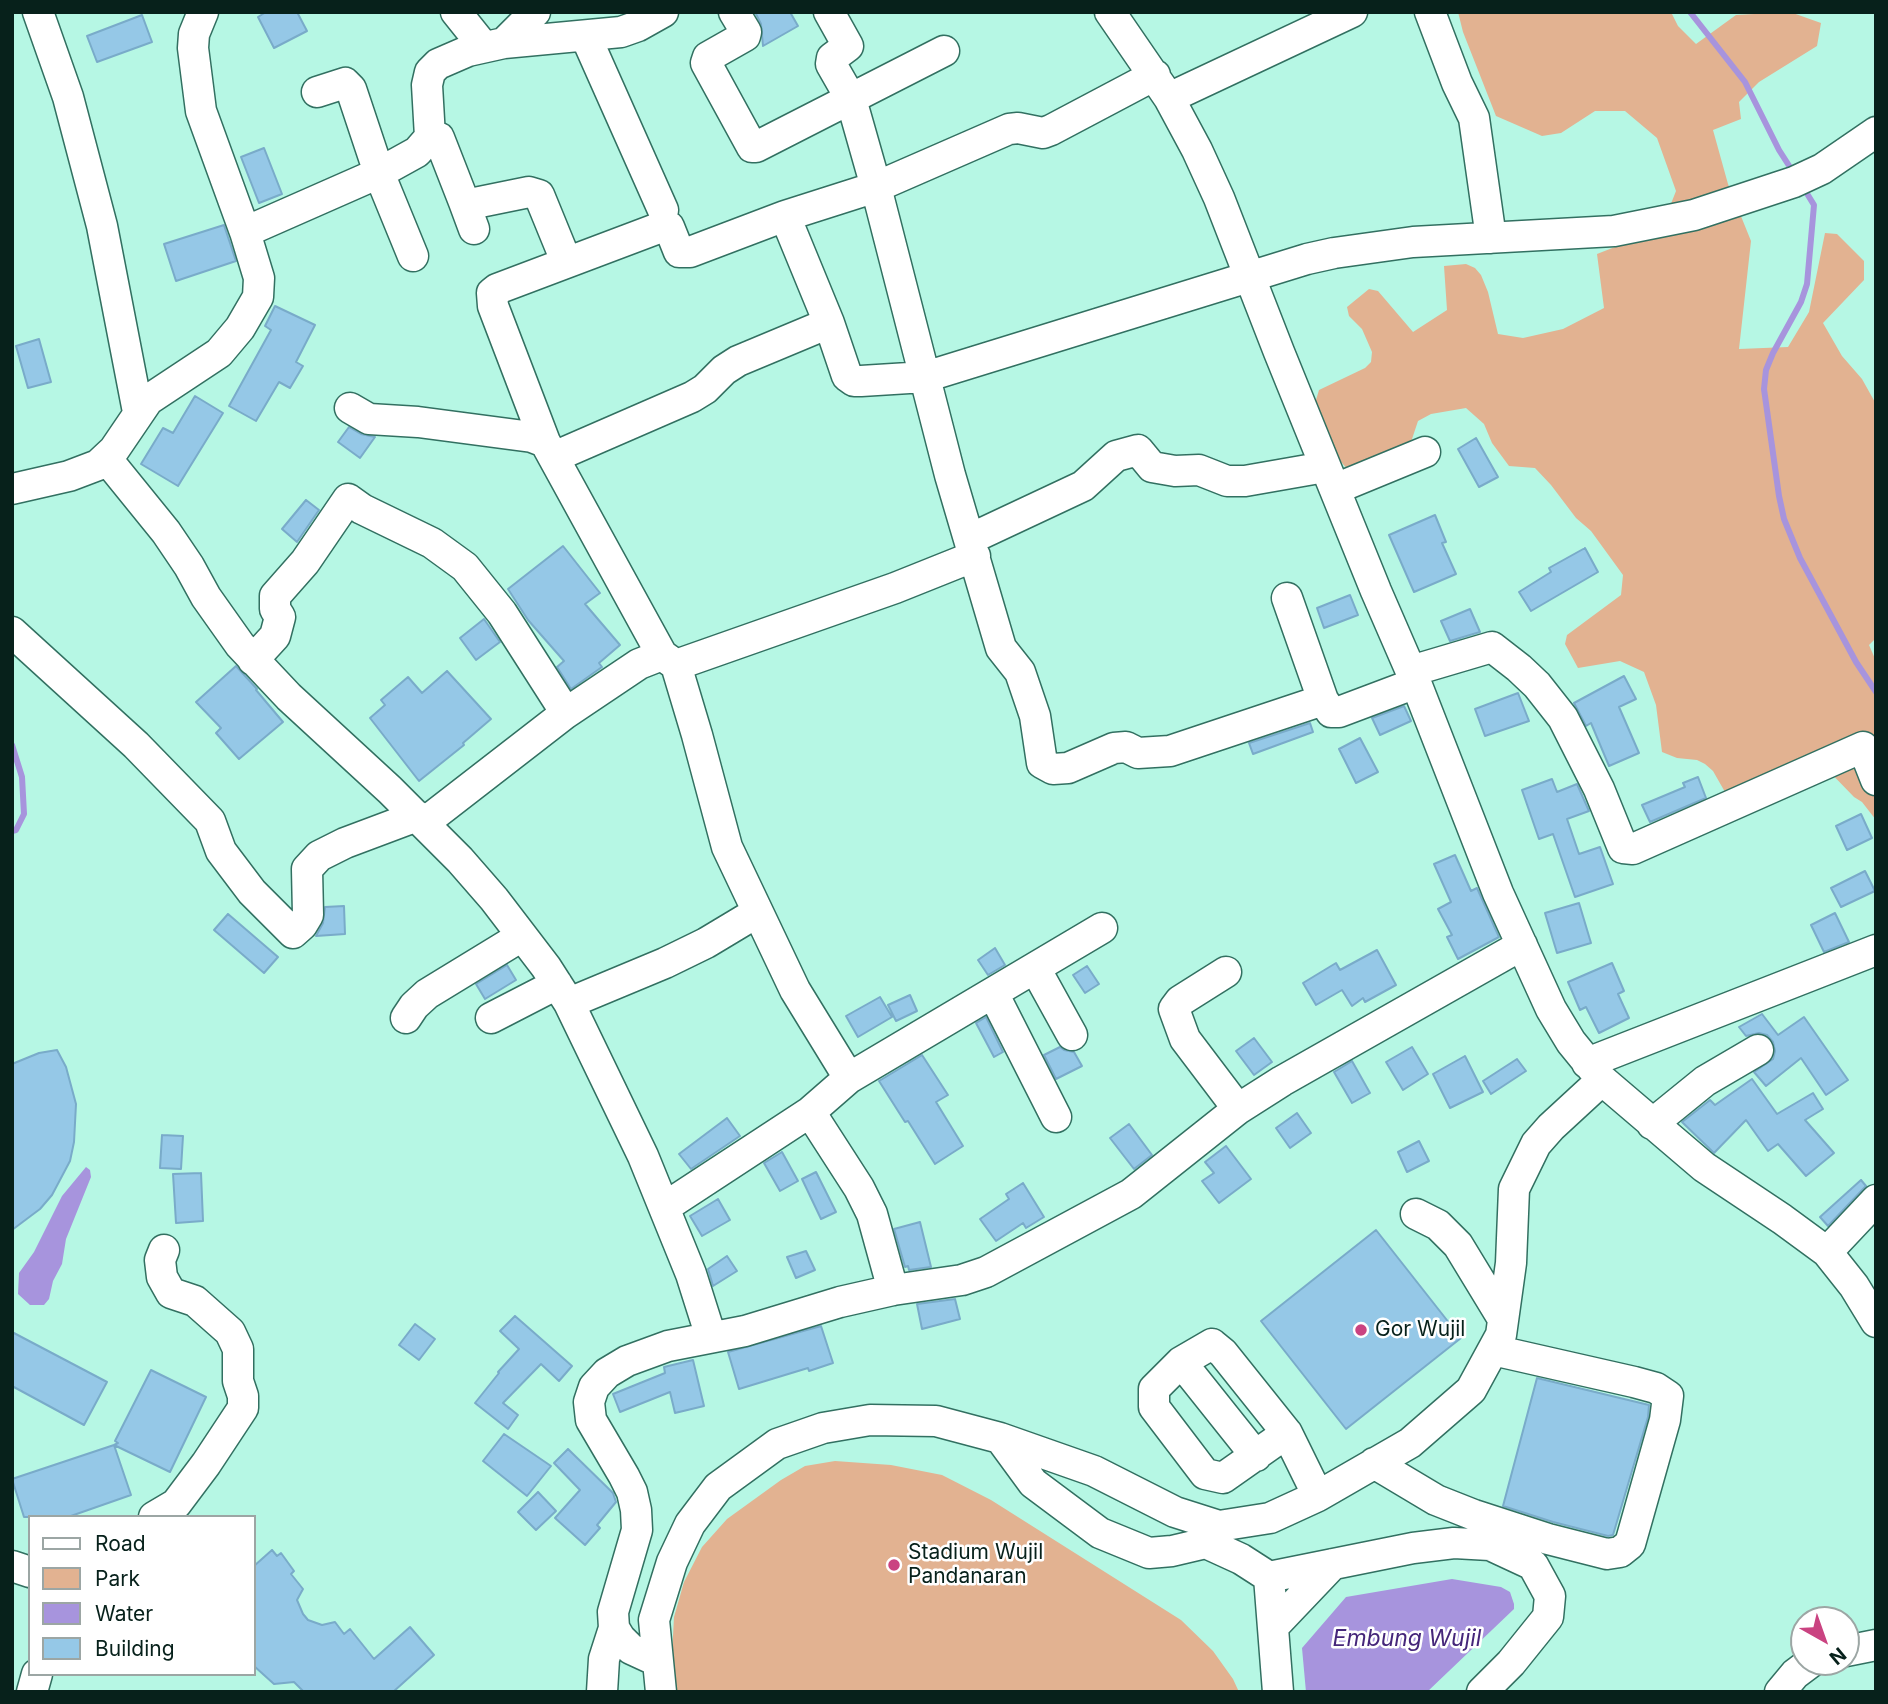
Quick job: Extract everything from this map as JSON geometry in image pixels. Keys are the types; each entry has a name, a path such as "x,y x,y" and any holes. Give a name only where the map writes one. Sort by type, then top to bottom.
{"street":[{"path":"38,12 68,97 102,226 138,412"},
{"path":"12,489 84,471 106,458 138,412 154,395 219,353 255,306 260,289 259,278 201,111 193,48 194,34 202,12"},
{"path":"456,12 494,45"},
{"path":"494,45 535,12"},
{"path":"245,232 379,173 417,152 430,137 426,85 430,72 438,64 468,51 494,45 621,32 663,12"},
{"path":"734,12 746,32 745,36 708,57 706,63 751,146 756,147 944,51"},
{"path":"829,12 848,46 832,58 831,62 851,99 950,475 1001,648 1020,672 1035,716 1042,763 1053,769 1068,768 1115,748 1126,747 1138,753 1170,751 1323,700"},
{"path":"1110,12 1162,87 1214,186 1330,478 1414,677 1498,893 1551,1009 1594,1072 1651,1124 1704,1167 1826,1252 1854,1286 1876,1322"},
{"path":"849,1078 795,990 756,913 727,847 697,735 669,660 550,449 491,298 492,293 566,261 667,226 678,252 690,252 785,216 876,187 1009,129 1043,133 1352,12"},
{"path":"1430,12 1457,83 1474,118 1492,239"},
{"path":"586,37 663,210"},
{"path":"317,92 345,83 348,85 379,173 413,256"},
{"path":"785,216 829,323 847,376 853,380 925,377 1334,253 1413,242 1614,231 1694,215 1794,182 1822,169 1876,132"},
{"path":"430,137 439,138 469,216 470,204 511,194 534,192 539,195 566,261"},
{"path":"550,449 692,397 705,390 724,370 738,361 829,323"},
{"path":"350,408 369,419 443,425 532,437 550,449"},
{"path":"12,632 136,745 210,821 221,851 252,892 293,933 308,915 307,869 319,856 345,842 421,820 566,713 639,664 669,660 883,593 1083,486 1116,456 1138,450 1152,467 1175,471 1199,470 1227,481 1245,481 1330,478 1425,453"},
{"path":"106,458 166,532 190,566 205,597 253,660 421,820 494,899 563,993 665,1207 691,1274 711,1337"},
{"path":"253,660 275,636 280,617 275,609 275,596 305,562 348,499 362,509 421,537 465,567 502,613 566,713"},
{"path":"1287,598 1323,700 1331,712 1339,712 1414,677 1492,647 1537,685 1563,718 1599,789 1623,848 1633,849 1869,746 1876,779"},
{"path":"491,1018 563,993 665,963 706,943 756,913"},
{"path":"665,1207 810,1112 849,1078 1102,928"},
{"path":"406,1018 414,1006 427,995 522,936"},
{"path":"603,1692 604,1659 614,1628 613,1612 637,1530 632,1492 592,1420 589,1402 594,1387 607,1373 627,1361 668,1346 745,1331 893,1290 962,1280 986,1272 1131,1194 1238,1109 1326,1055 1522,945"},
{"path":"1000,1438 1033,1483 1100,1533 1149,1553 1172,1551 1213,1534 1270,1518 1318,1496 1410,1443 1471,1390 1501,1335 1511,1263 1514,1189 1536,1144 1594,1072 1876,950"},
{"path":"1035,968 1072,1034"},
{"path":"1226,972 1180,1001 1174,1009 1185,1040 1238,1109"},
{"path":"993,993 1056,1117"},
{"path":"1651,1124 1705,1081 1758,1050"},
{"path":"810,1112 859,1188 872,1214 893,1290"},
{"path":"1826,1252 1876,1200"},
{"path":"1416,1213 1438,1225 1458,1245 1503,1319"},
{"path":"158,1515 176,1504 243,1409 243,1396 238,1381 238,1349 230,1332 195,1301 171,1293 162,1277 160,1260 164,1250"},
{"path":"1287,1433 1223,1478 1205,1474 1154,1407 1154,1389 1181,1362 1212,1344 1223,1353 1287,1433 1318,1496"},
{"path":"1374,1463 1436,1500 1548,1539 1606,1554 1620,1552 1630,1544 1665,1420 1668,1396 1656,1388 1634,1382 1493,1350"},
{"path":"1181,1362 1256,1456"},
{"path":"661,1692 654,1620 672,1562 690,1524 718,1487 777,1444 823,1428 870,1420 936,1421 1000,1438 1094,1471 1213,1534 1241,1559 1269,1577 1413,1548 1454,1543 1490,1545 1533,1565 1550,1596 1548,1617 1528,1644 1482,1692"},
{"path":"1273,1626 1333,1564"},
{"path":"1269,1577 1278,1692"},
{"path":"614,1628 631,1649 657,1661"},
{"path":"1780,1692 1793,1676"}],"green space":[{"path":"1458,12 1671,12 1678,26 1696,44 1736,15 1790,12 1821,23 1817,46 1759,82 1739,102 1741,119 1713,130 1728,184 1751,241 1739,349 1788,347 1809,312 1825,233 1837,234 1864,261 1864,280 1823,323 1842,356 1862,379 1876,404 1876,638 1869,645 1876,661 1876,820 1862,802 1821,763 1725,792 1713,771 1705,764 1662,752 1656,705 1644,672 1620,661 1578,668 1565,644 1567,635 1621,595 1623,575 1591,531 1576,518 1551,485 1535,468 1509,466 1492,443 1484,424 1466,408 1431,414 1418,421 1409,448 1348,470 1331,450 1313,410 1319,390 1365,368 1371,362 1372,352 1362,329 1349,316 1347,307 1369,289 1378,291 1413,332 1447,310 1444,266 1466,264 1481,275 1498,334 1523,338 1563,329 1604,308 1597,254 1661,229 1676,191 1657,138 1625,111 1595,111 1561,133 1542,136 1496,116 1463,32"},
{"name":"Stadium Wujil Pandanaran","path":"835,1461 891,1465 942,1475 991,1500 1181,1620 1213,1651 1239,1692 670,1692 674,1617 684,1582 702,1547 727,1519 781,1480 805,1466"}],"water":[{"path":"86,1167 90,1170 91,1177 66,1239 62,1264 53,1281 49,1299 44,1305 30,1305 18,1294 19,1273 34,1252 62,1196"},
{"name":"Embung Wujil","path":"1452,1579 1501,1587 1510,1592 1514,1609 1427,1692 1306,1692 1302,1648 1346,1597"}],"building":[{"path":"266,12 297,12 307,31 274,48 258,17"},
{"path":"755,12 790,12 798,26 763,46 761,24"},
{"path":"142,15 152,42 97,62 87,36"},
{"path":"264,148 282,194 259,203 241,157"},
{"path":"224,225 236,261 176,281 164,244"},
{"path":"275,306 315,325 296,362 303,366 290,388 279,382 256,421 229,406 271,330 265,326"},
{"path":"39,339 51,382 28,388 16,346"},
{"path":"195,396 223,413 178,486 141,464 163,428 173,433"},
{"path":"349,427 361,434 375,437 360,458 338,442"},
{"path":"1476,438 1498,477 1479,487 1458,449"},
{"path":"306,500 319,510 297,542 282,529"},
{"path":"1435,515 1446,542 1442,543 1456,574 1414,592 1389,535"},
{"path":"563,546 600,593 585,604 620,645 599,663 602,667 571,689 557,667 564,661 528,620 508,589"},
{"path":"1585,548 1598,572 1531,611 1519,592 1551,572 1549,568"},
{"path":"1350,595 1358,615 1324,628 1317,608"},
{"path":"1470,609 1480,632 1450,641 1441,621"},
{"path":"484,619 500,642 476,660 460,638"},
{"path":"236,666 283,722 239,759 216,733 221,728 196,702"},
{"path":"447,671 491,719 419,781 370,718 385,705 381,700 408,677 422,693"},
{"path":"1624,676 1636,699 1619,707 1639,753 1609,766 1591,723 1586,726 1574,703"},
{"path":"1518,693 1529,721 1485,736 1475,709"},
{"path":"1404,706 1411,721 1380,735 1372,718"},
{"path":"1310,723 1313,732 1253,754 1249,743"},
{"path":"1360,738 1378,772 1356,783 1339,749"},
{"path":"1698,777 1706,798 1650,822 1642,805 1685,787 1683,783"},
{"path":"1552,779 1557,792 1577,784 1589,811 1567,819 1579,854 1600,847 1613,884 1575,897 1553,834 1539,839 1522,790"},
{"path":"1861,814 1872,838 1847,850 1836,826"},
{"path":"1455,855 1471,891 1477,888 1499,937 1458,959 1447,937 1452,935 1438,909 1451,902 1434,864"},
{"path":"1865,871 1875,891 1841,907 1831,888"},
{"path":"1579,903 1591,943 1557,953 1545,913"},
{"path":"344,906 345,934 316,936 323,923 325,907"},
{"path":"1835,913 1849,942 1824,952 1811,925"},
{"path":"228,914 278,957 264,973 214,930"},
{"path":"995,948 1005,965 988,975 978,960"},
{"path":"1377,950 1396,985 1365,1002 1363,998 1352,1006 1342,990 1316,1005 1303,983 1336,963 1340,970"},
{"path":"1612,963 1624,991 1618,994 1629,1018 1599,1033 1586,1007 1580,1010 1568,982"},
{"path":"507,965 516,980 485,999 476,984"},
{"path":"1087,966 1099,984 1085,993 1073,975"},
{"path":"910,995 917,1011 896,1021 888,1005"},
{"path":"880,997 892,1017 858,1037 846,1016"},
{"path":"1762,1014 1778,1035 1804,1017 1848,1080 1826,1095 1801,1058 1766,1086 1754,1072 1773,1059 1773,1042 1767,1035 1759,1033 1746,1036 1739,1027"},
{"path":"986,1017 1003,1052 994,1057 976,1023"},
{"path":"1254,1038 1272,1062 1254,1075 1236,1051"},
{"path":"1060,1047 1074,1052 1082,1066 1056,1079 1044,1055"},
{"path":"1412,1047 1428,1074 1403,1090 1386,1062"},
{"path":"57,1050 66,1067 76,1104 70,1161 52,1195 40,1209 12,1230 12,1064 39,1053"},
{"path":"922,1055 948,1095 936,1102 963,1146 935,1164 879,1081"},
{"path":"1465,1056 1483,1092 1450,1108 1433,1074"},
{"path":"1517,1059 1526,1071 1491,1094 1483,1081"},
{"path":"1352,1061 1370,1093 1352,1103 1334,1072"},
{"path":"1752,1079 1777,1114 1813,1093 1823,1109 1805,1120 1834,1153 1806,1176 1778,1144 1768,1151 1746,1120 1714,1153 1682,1122 1710,1100 1715,1105"},
{"path":"1297,1113 1311,1133 1290,1148 1276,1128"},
{"path":"727,1118 740,1136 691,1169 679,1154"},
{"path":"1129,1124 1152,1155 1134,1169 1110,1138"},
{"path":"162,1135 183,1136 181,1169 160,1168"},
{"path":"1419,1141 1429,1161 1407,1172 1398,1152"},
{"path":"1226,1146 1251,1179 1219,1203 1202,1181 1214,1173 1205,1162"},
{"path":"782,1152 798,1181 780,1191 764,1163"},
{"path":"816,1172 836,1212 821,1219 802,1179"},
{"path":"201,1173 203,1221 176,1223 173,1174"},
{"path":"1861,1180 1866,1186 1828,1226 1820,1217"},
{"path":"1023,1183 1044,1217 1026,1228 1023,1223 996,1241 980,1219 1009,1199 1006,1194"},
{"path":"718,1199 730,1220 702,1236 690,1216"},
{"path":"920,1222 931,1267 909,1270 908,1266 905,1267 894,1229"},
{"name":"Gor Wujil","path":"1376,1230 1461,1338 1346,1429 1261,1321"},
{"path":"806,1251 815,1270 796,1278 787,1257"},
{"path":"727,1256 737,1271 713,1286 708,1269"},
{"path":"955,1299 960,1319 922,1329 917,1304"},
{"path":"515,1316 572,1366 559,1381 541,1364 503,1403 518,1415 508,1429 475,1403 519,1349 500,1331"},
{"path":"415,1324 435,1339 419,1360 399,1345"},
{"path":"821,1326 833,1363 739,1389 728,1352"},
{"path":"12,1332 107,1382 84,1425 12,1386"},
{"path":"693,1360 704,1406 675,1413 670,1392 620,1412 613,1394 665,1373 664,1367"},
{"path":"151,1370 206,1397 170,1472 114,1445 118,1443 115,1441"},
{"path":"1537,1378 1649,1405 1648,1417 1613,1535 1553,1522 1503,1506"},
{"path":"504,1434 551,1466 527,1496 483,1461"},
{"path":"114,1445 131,1495 74,1515 24,1517 12,1479"},
{"path":"568,1449 613,1493 616,1502 597,1525 600,1528 585,1545 555,1518 580,1490 554,1463"},
{"path":"538,1492 556,1511 536,1530 518,1512"},
{"path":"272,1550 277,1556 281,1553 294,1571 291,1574 303,1589 297,1600 308,1620 322,1625 335,1622 344,1634 350,1629 374,1659 410,1627 434,1655 393,1692 304,1692 294,1682 274,1684 256,1668 256,1564"}],"waterway":[{"path":"1690,12 1745,82 1779,150 1795,175"},
{"path":"1803,187 1814,205 1807,284 1801,302 1766,370 1764,389 1779,496 1784,519 1800,558 1856,662 1876,692"},
{"path":"12,745 22,777 24,814 16,830 12,831"}],"place":[{"name":"Gor Wujil","path":"1361,1330"},
{"name":"Stadium Wujil Pandanaran","path":"894,1565"}]}
